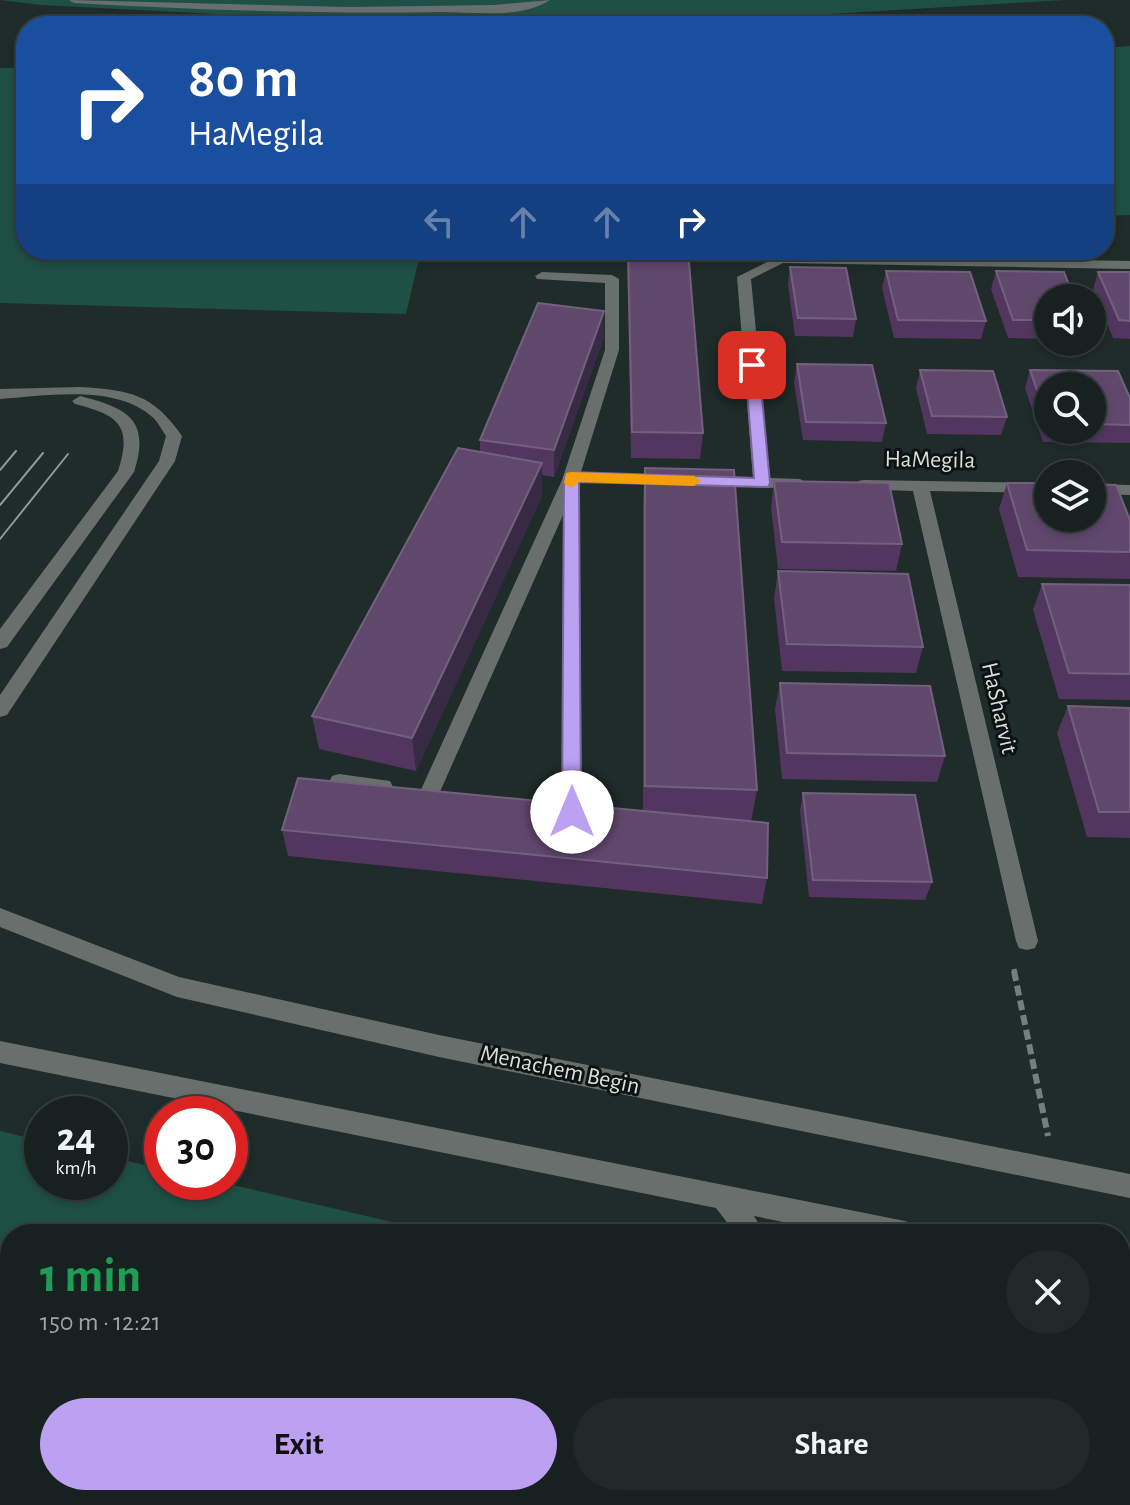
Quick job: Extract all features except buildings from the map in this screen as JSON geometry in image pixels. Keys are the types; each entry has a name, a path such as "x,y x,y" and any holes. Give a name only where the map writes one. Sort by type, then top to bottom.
{"street":[{"path":"74,0 246,9 366,11 497,7 545,0"},
{"path":"762,483 744,277 779,260"},
{"path":"839,260 1130,265"},
{"path":"414,792 571,477 612,350 612,279 542,276"},
{"path":"0,395 46,392 125,397 157,412 174,436 167,461 0,710"},
{"path":"0,395 73,399 101,406 123,416 131,427 133,453 126,472 0,642"},
{"path":"571,477 572,812"},
{"name":"HaMegila","path":"571,477 1034,488"},
{"name":"HaSharvit","path":"920,486 1027,941"},
{"path":"1106,489 1130,490"},
{"path":"339,782 457,797"},
{"path":"0,905 26,925"},
{"name":"Menachem Begin","path":"0,917 177,987 439,1046 1130,1186"},
{"path":"0,1052 856,1224"},
{"path":"723,1197 744,1224"}],"path":[{"path":"1023,1013 1055,1172"}],"green space":[{"path":"0,0 1065,0 796,16 254,16 41,5"},
{"path":"1130,46 1130,215 1114,216 1114,47"},
{"path":"0,68 16,68 16,260 419,260 406,314 0,303"},
{"path":"0,1131 24,1137 24,1200 128,1200 128,1161 144,1165 144,1200 248,1200 248,1188 401,1224 0,1224"}],"tram line":[{"path":"0,470 16,451"},
{"path":"0,505 43,453"},
{"path":"0,539 68,454"}],"slow traffic":[{"path":"571,483 571,477 694,481"}],"route":[{"path":"572,812 571,477 762,483 752,365"}]}
